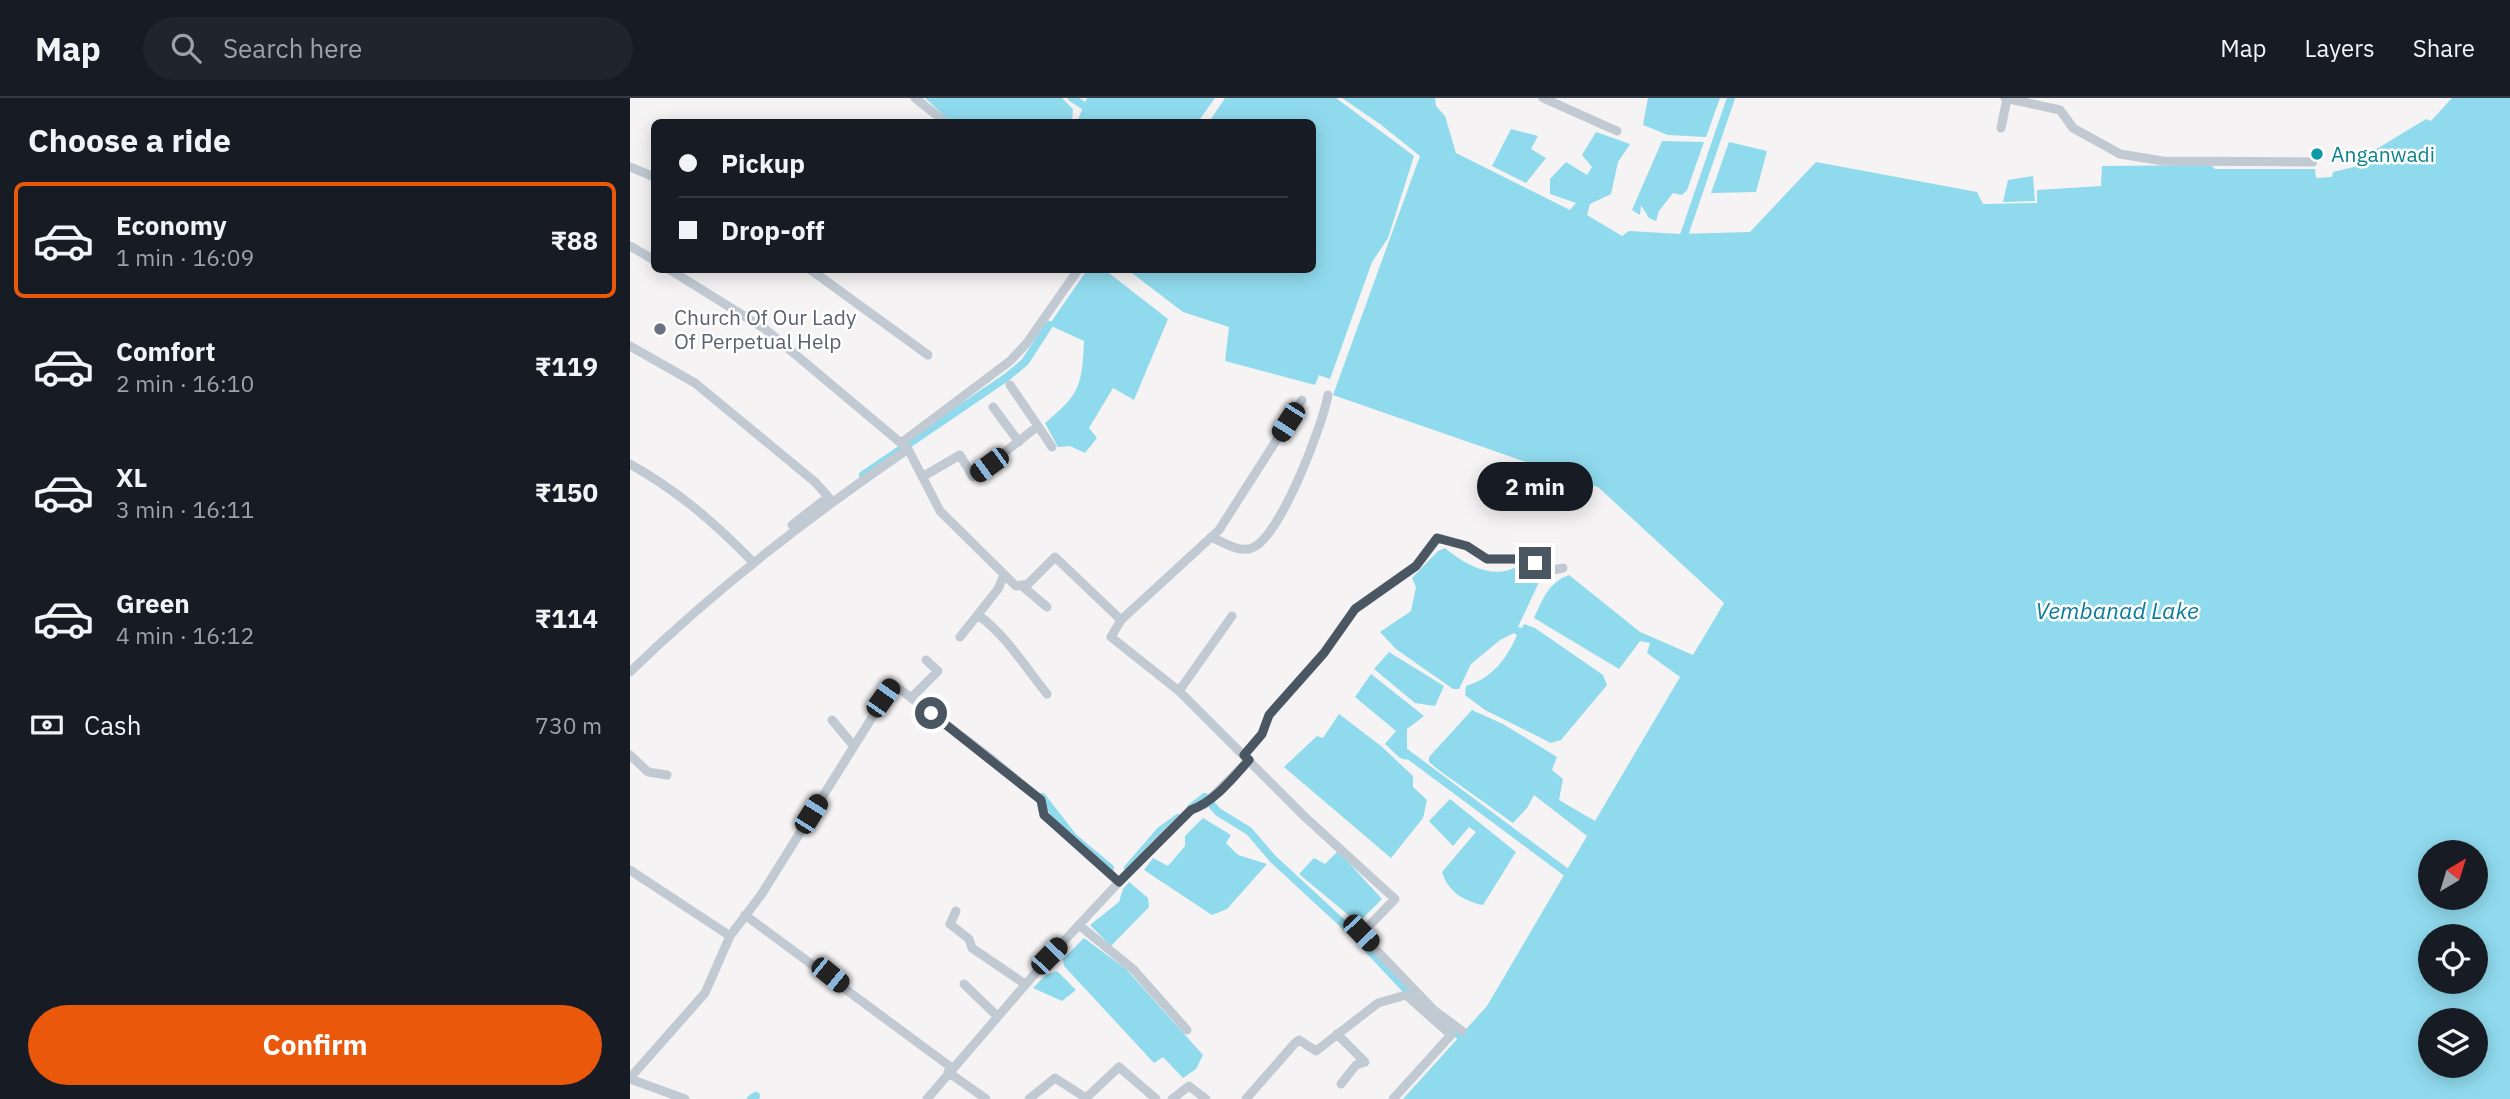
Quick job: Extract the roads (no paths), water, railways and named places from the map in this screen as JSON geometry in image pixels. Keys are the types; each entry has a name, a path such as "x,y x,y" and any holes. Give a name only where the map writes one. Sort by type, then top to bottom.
{"street":[{"path":"915,98 941,119"},
{"path":"1544,98 1617,131"},
{"path":"2001,128 2006,98 2060,110 2073,128 2120,154 2162,161 2313,162"},
{"path":"630,167 651,176"},
{"path":"630,246 651,258"},
{"path":"675,273 765,329 905,446 940,511 1016,586 1027,584 1055,557 1121,620"},
{"path":"815,273 881,318 902,339 928,355"},
{"path":"792,525 905,446 1010,361 1026,344 1076,273"},
{"path":"630,346 695,383 830,499"},
{"path":"1010,385 1052,447"},
{"path":"1211,537 1242,550 1258,545 1288,505 1325,413 1328,395"},
{"path":"1302,400 1211,537 1121,620 1111,638 1179,691 1395,899 1361,933 1434,1010 1462,1031"},
{"path":"993,407 1019,442"},
{"path":"922,477 960,455 973,477 1038,426"},
{"path":"630,464 664,483 708,516 753,562"},
{"path":"630,672 753,562 779,545 830,499"},
{"path":"928,1099 996,1016 1119,882 1191,810 1209,801 1247,758 1262,734 1269,715 1324,653 1355,609 1416,566 1437,538 1467,546 1487,559 1520,559 1548,571 1563,568"},
{"path":"960,638 998,589 1004,575"},
{"path":"1021,585 1047,607"},
{"path":"978,615 1007,643 1047,694"},
{"path":"1179,691 1233,616"},
{"path":"911,698 939,671 926,660"},
{"path":"685,1099 631,1078 705,993 730,936 893,684 1041,800 1044,815 1119,882"},
{"path":"832,720 853,745"},
{"path":"630,755 649,772 667,775"},
{"path":"630,870 730,936"},
{"path":"956,911 950,923 969,939 972,948 1025,984"},
{"path":"745,915 986,1099"},
{"path":"1079,925 1133,969 1187,1030"},
{"path":"1392,999 1407,982"},
{"path":"964,984 996,1016"},
{"path":"1246,1099 1303,1039 1316,1051 1378,1003 1406,996 1451,1035 1393,1099"},
{"path":"1337,1034 1365,1062 1356,1065 1341,1084"},
{"path":"1029,1099 1055,1078 1086,1098 1119,1066 1156,1099"},
{"path":"1172,1099 1189,1086 1206,1099"}],"water":[{"path":"925,98 1062,98 1073,109 1072,119 948,119"},
{"path":"1087,98 1215,98 1200,119 1078,119"},
{"path":"1225,98 1336,98 1414,156 1388,238 1372,262 1330,379 1319,375 1315,385 1225,361 1229,327 1183,312 1132,273 1316,273 1316,119 1211,119"},
{"name":"Vembanad Lake","path":"1342,98 1435,98 1436,106 1445,116 1456,153 1570,210 1576,203 1550,194 1550,179 1566,162 1587,175 1592,167 1582,155 1596,132 1630,144 1618,162 1611,194 1590,204 1587,215 1622,236 1629,231 1680,234 1750,232 1816,162 1977,192 1983,204 2037,203 2037,190 2101,186 2102,166 2211,165 2215,169 2315,169 2316,178 2332,177 2333,172 2366,164 2365,156 2426,119 2431,121 2452,98 2510,98 2510,1099 1403,1099 1487,1006 1587,836 1534,795 1527,808 1513,823 1440,771 1429,762 1429,757 1472,710 1503,724 1557,757 1552,770 1563,779 1559,800 1595,821 1680,677 1647,653 1650,643 1640,641 1619,669 1534,618 1543,598 1556,582 1569,575 1640,632 1693,655 1724,603 1598,487 1333,395 1420,156"},
{"path":"1648,98 1720,98 1706,137 1668,135 1643,125"},
{"path":"1511,129 1538,136 1531,149 1546,158 1526,183 1492,166"},
{"path":"1662,141 1704,142 1687,190 1682,195 1673,193 1659,211 1656,221 1649,218 1641,205 1640,215 1632,210"},
{"path":"1729,142 1767,151 1756,192 1711,193"},
{"path":"2033,176 2035,201 2003,202 2008,180"},
{"path":"1085,273 1109,273 1168,319 1134,400 1113,388 1089,428 1097,438 1085,453 1070,446 1058,447 1045,423 1066,404 1077,388 1082,369 1084,341 1049,325"},
{"path":"1445,548 1461,560 1479,568 1497,572 1516,567 1539,582 1518,627 1522,628 1524,624 1535,628 1603,675 1607,685 1561,740 1551,743 1485,710 1465,695 1466,686 1483,678 1503,660 1517,635 1514,633 1500,640 1471,664 1459,689 1453,689 1396,649 1380,632 1411,611 1416,587 1412,578 1438,551"},
{"path":"1389,652 1444,686 1435,706 1415,703 1374,669"},
{"path":"1371,674 1424,716 1407,729 1407,760 1400,758 1385,744 1396,731 1355,697"},
{"path":"1339,714 1381,746 1413,776 1413,787 1427,800 1423,818 1391,858 1284,767 1317,736 1323,738"},
{"path":"1450,799 1516,852 1483,905 1469,901 1453,890 1442,872 1476,832 1469,827 1453,846 1429,821"},
{"path":"1203,818 1231,835 1226,843 1238,855 1267,864 1227,909 1212,915 1144,870 1153,858 1168,866 1185,846 1185,836"},
{"path":"1338,851 1382,899 1358,923 1299,874 1314,858 1325,864"},
{"path":"1129,882 1148,898 1149,907 1111,946 1090,925 1119,902 1123,889"},
{"path":"1084,938 1126,969 1203,1055 1196,1069 1183,1078 1163,1057 1154,1063 1064,966 1063,959"},
{"path":"1057,971 1076,990 1062,1001 1033,988 1046,975"}],"waterway":[{"path":"1072,98 1086,107"},
{"path":"1681,244 1731,98"},
{"path":"863,475 1007,377 1025,362 1049,325"},
{"path":"1406,753 1566,872"},
{"path":"1042,797 1073,837 1110,868"},
{"path":"1191,808 1205,797 1218,812 1249,831 1273,859 1353,933 1414,998"},
{"path":"1128,868 1160,831 1178,818"},
{"path":"1443,1022 1460,1036"},
{"path":"751,1099 756,1096"}],"place":[{"name":"Anganwadi","path":"2317,154"},
{"name":"Church Of Our Lady Of Perpetual Help","path":"660,329"}]}
